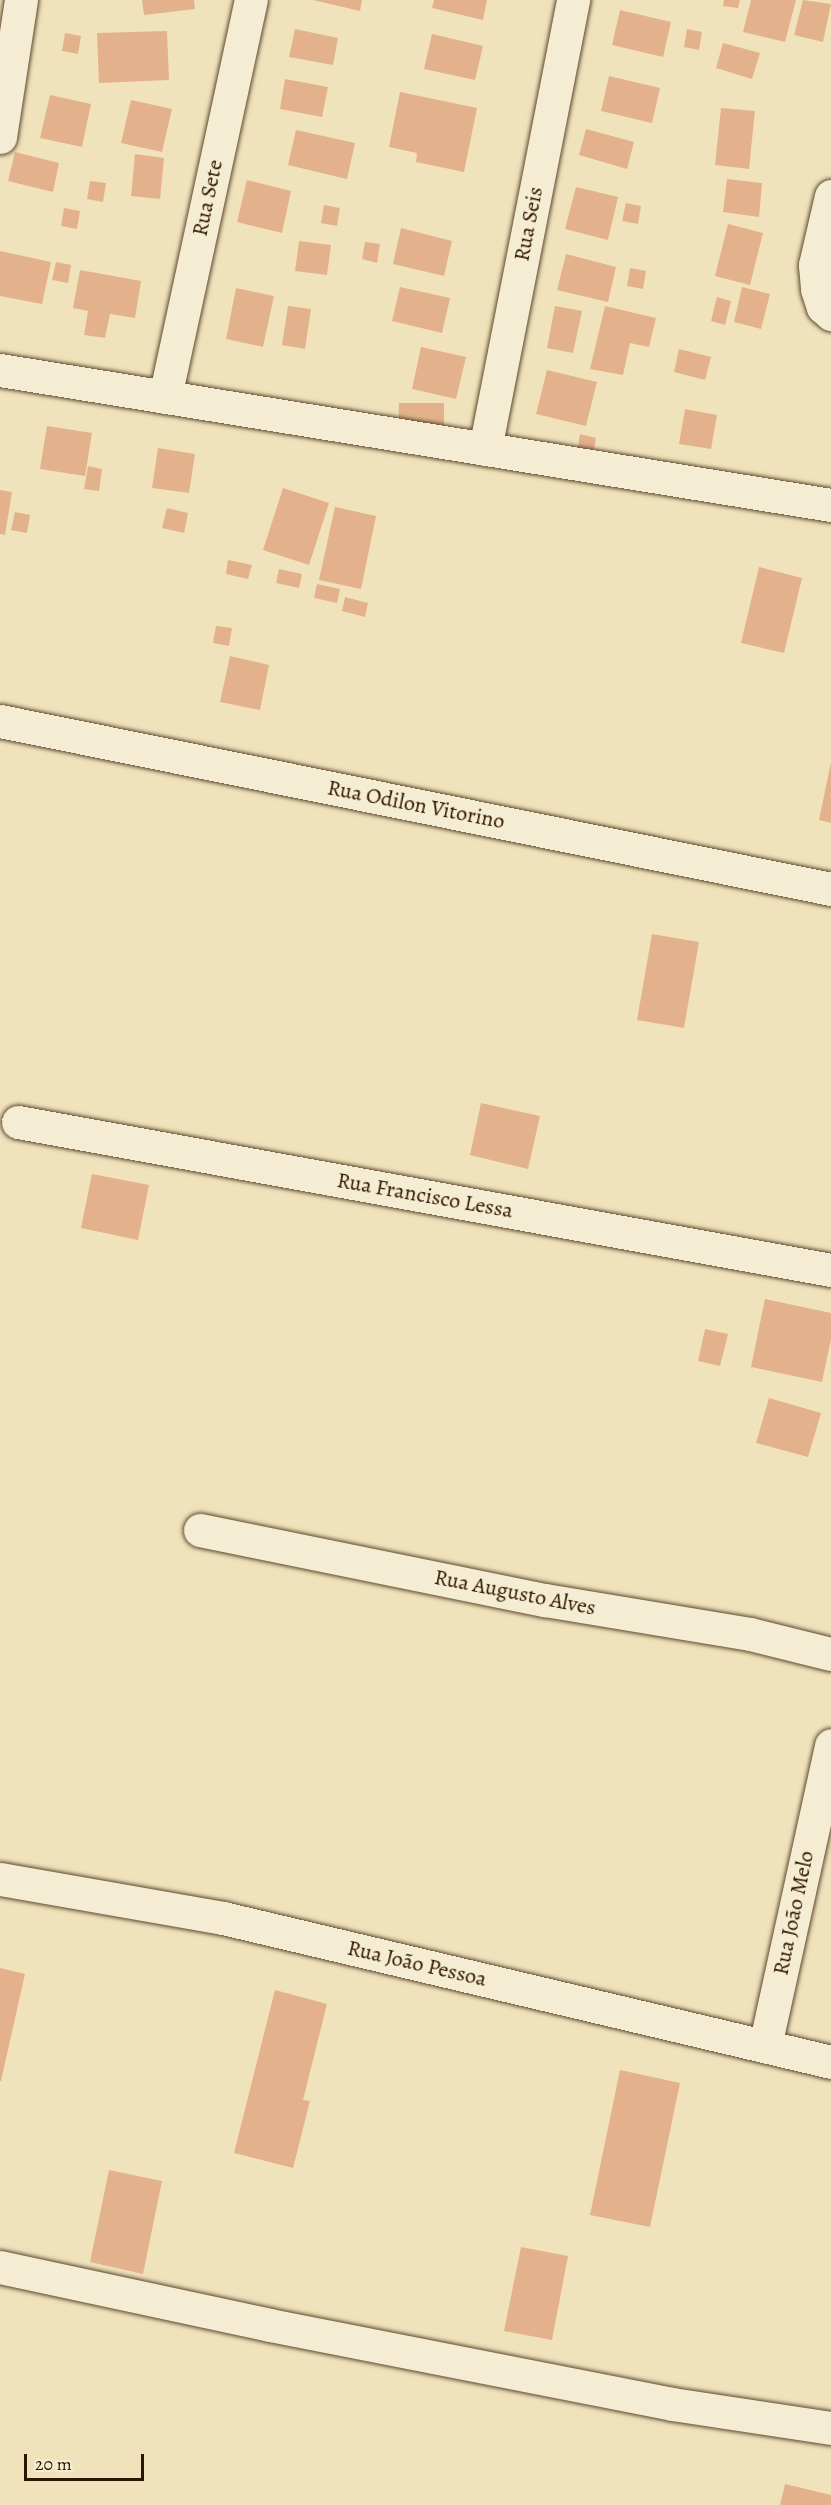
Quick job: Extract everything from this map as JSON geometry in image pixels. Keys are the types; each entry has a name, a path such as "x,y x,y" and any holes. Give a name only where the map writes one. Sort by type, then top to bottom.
{"street":[{"path":"0,137 21,0"},
{"name":"Rua Sete","path":"165,397 250,0"},
{"name":"Rua Seis","path":"485,449 573,0"},
{"path":"831,196 815,265 817,289 823,307 831,314"},
{"path":"0,370 831,505"},
{"name":"Rua Odilon Vitorino","path":"0,721 831,889"},
{"name":"Rua Francisco Lessa","path":"18,1122 831,1270"},
{"name":"Rua Augusto Alves","path":"200,1530 545,1600 750,1634 831,1654"},
{"name":"Rua João Melo","path":"765,2046 831,1745"},
{"name":"Rua João Pessoa","path":"0,1879 223,1918 831,2062"},
{"path":"0,2267 270,2325 672,2404 831,2428"}],"building":[{"path":"142,0 194,0 195,9 144,15"},
{"path":"313,0 362,0 360,11"},
{"path":"434,0 487,0 483,20 432,8"},
{"path":"724,0 740,0 738,8 723,6"},
{"path":"751,0 796,0 785,42 743,32"},
{"path":"803,0 831,4 823,42 794,35"},
{"path":"620,10 671,22 663,57 612,45"},
{"path":"295,29 338,38 333,65 289,57"},
{"path":"687,29 702,32 699,50 684,47"},
{"path":"167,31 169,80 99,83 97,33"},
{"path":"65,33 81,36 78,54 62,51"},
{"path":"432,34 483,46 475,80 424,69"},
{"path":"723,43 760,53 752,79 716,68"},
{"path":"609,76 660,88 652,123 601,111"},
{"path":"285,79 328,87 322,117 280,109"},
{"path":"400,92 477,108 464,172 416,162 417,153 389,147"},
{"path":"50,95 91,104 82,147 40,138"},
{"path":"131,100 172,109 162,152 121,143"},
{"path":"721,108 755,111 749,169 715,165"},
{"path":"586,129 634,142 627,169 579,155"},
{"path":"296,130 355,143 347,179 288,165"},
{"path":"15,152 59,163 53,192 8,181"},
{"path":"135,154 164,158 160,199 131,196"},
{"path":"727,179 762,183 759,217 723,212"},
{"path":"247,180 291,191 282,233 237,222"},
{"path":"90,181 106,183 103,202 87,199"},
{"path":"576,187 618,197 608,240 565,229"},
{"path":"626,203 641,206 638,224 622,221"},
{"path":"324,205 340,208 337,226 321,223"},
{"path":"64,208 80,211 77,229 61,226"},
{"path":"728,224 763,233 750,285 715,276"},
{"path":"401,228 452,241 444,276 393,264"},
{"path":"299,241 331,245 327,275 295,271"},
{"path":"365,242 380,244 377,263 362,259"},
{"path":"0,251 51,262 42,304 0,296"},
{"path":"566,254 616,267 608,302 557,290"},
{"path":"56,262 71,265 68,283 52,280"},
{"path":"630,268 646,271 643,289 627,286"},
{"path":"80,270 141,281 135,318 110,314 105,338 84,335 88,311 73,308"},
{"path":"400,287 450,298 442,333 392,321"},
{"path":"742,287 770,294 761,329 734,322"},
{"path":"236,288 274,296 263,347 226,339"},
{"path":"717,297 731,301 725,325 711,321"},
{"path":"288,306 311,309 305,349 282,345"},
{"path":"555,306 582,311 573,353 547,348"},
{"path":"605,306 656,318 649,347 630,343 623,375 590,369"},
{"path":"421,347 466,357 456,399 412,389"},
{"path":"679,349 711,357 705,380 674,372"},
{"path":"547,370 597,382 586,426 536,414"},
{"path":"399,403 444,403 444,431 398,431"},
{"path":"685,409 717,415 711,449 679,444"},
{"path":"47,426 92,433 85,476 40,469"},
{"path":"580,434 596,438 593,455 577,453"},
{"path":"158,448 195,454 189,493 152,488"},
{"path":"88,466 102,469 99,491 84,489"},
{"path":"283,488 329,503 309,565 263,550"},
{"path":"0,490 12,492 5,535 0,534"},
{"path":"335,507 376,516 361,589 319,580"},
{"path":"167,508 188,513 184,533 162,528"},
{"path":"15,512 30,515 27,533 11,530"},
{"path":"228,560 252,565 248,579 226,574"},
{"path":"759,567 802,578 784,653 741,643"},
{"path":"279,569 302,574 299,588 276,583"},
{"path":"317,584 340,589 337,603 314,598"},
{"path":"345,597 368,603 365,617 342,611"},
{"path":"216,626 232,628 229,646 213,643"},
{"path":"230,656 269,665 260,710 220,702"},
{"path":"831,762 831,823 819,820"},
{"path":"652,934 699,942 684,1028 637,1020"},
{"path":"481,1103 540,1116 528,1169 470,1155"},
{"path":"92,1174 149,1185 138,1240 81,1228"},
{"path":"765,1299 831,1313 831,1339 822,1382 751,1367"},
{"path":"705,1329 728,1334 720,1366 698,1361"},
{"path":"769,1398 821,1413 808,1457 756,1443"},
{"path":"0,1968 25,1974 1,2081 0,2081"},
{"path":"275,1990 327,2004 303,2100 310,2101 293,2168 234,2153"},
{"path":"620,2070 680,2083 650,2227 590,2215"},
{"path":"109,2170 162,2181 143,2274 90,2262"},
{"path":"521,2247 568,2256 552,2340 504,2331"},
{"path":"785,2484 831,2495 831,2505 780,2505"}]}
